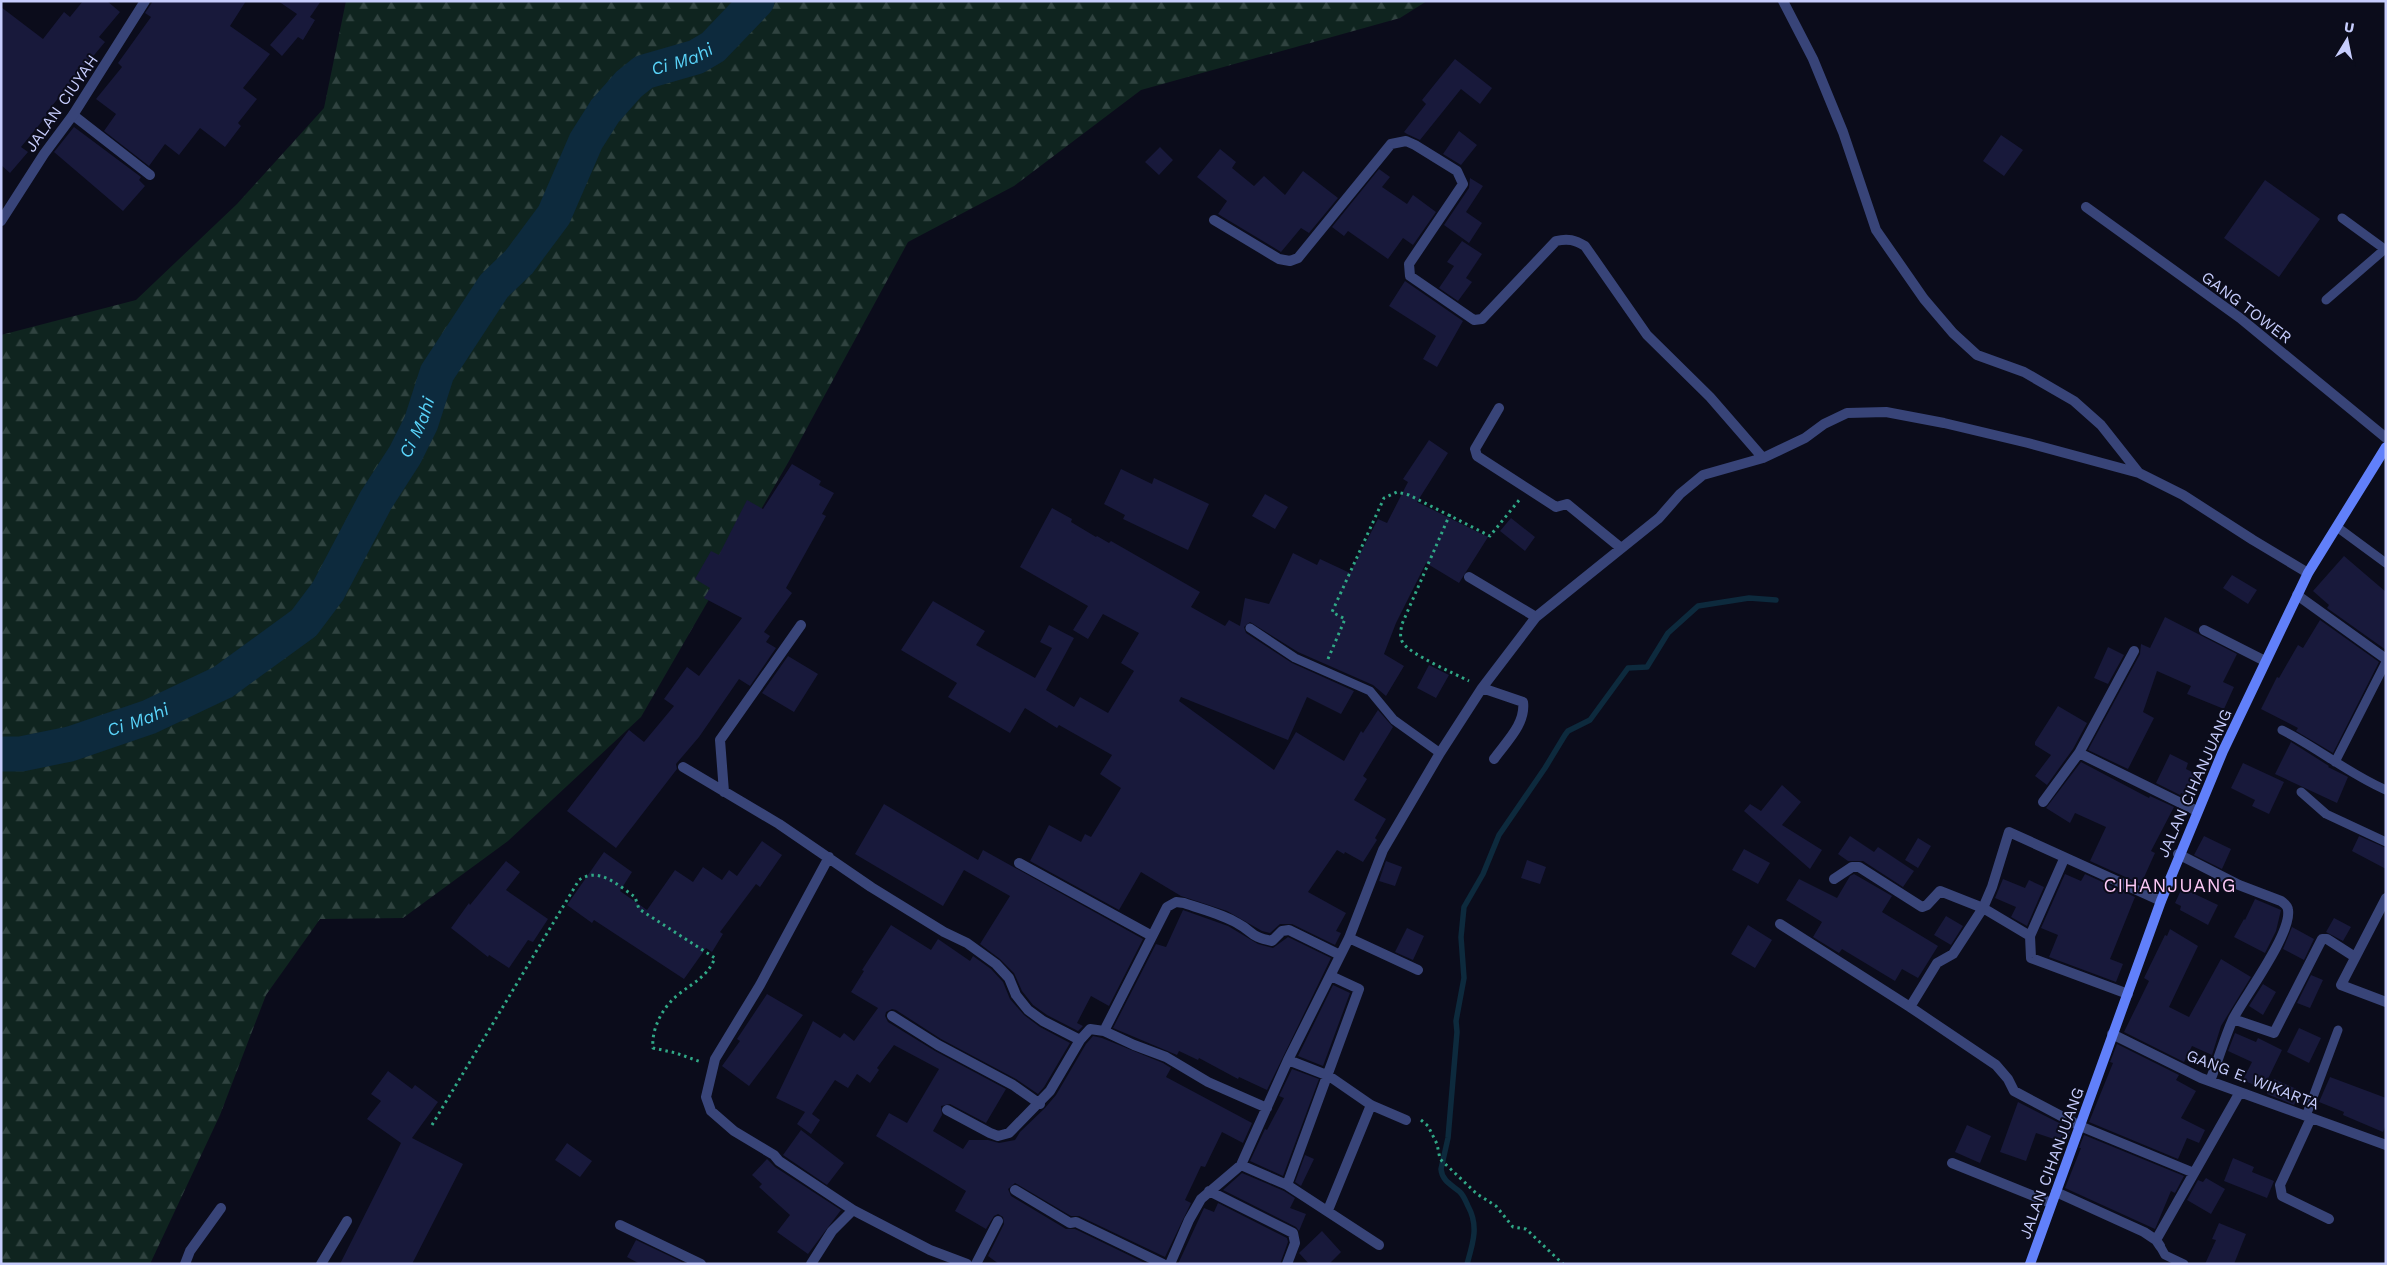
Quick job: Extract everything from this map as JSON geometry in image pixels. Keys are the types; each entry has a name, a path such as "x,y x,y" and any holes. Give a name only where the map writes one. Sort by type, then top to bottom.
{"main road":[{"name":"JALAN CIHANJUANG","path":"2030,1264 2178,854 2265,661 2297,595 2386,447"}],"street":[{"name":"JALAN CIUYAH","path":"1,221 44,154 73,116 146,1"},
{"path":"1783,1 1813,59 1843,132 1876,230 1924,299 1976,355 2024,372 2074,401 2101,425 2140,473"},
{"path":"73,116 150,174"},
{"path":"1214,220 1279,259 1290,261 1298,258 1391,144 1406,141 1457,171 1463,184 1409,264 1410,276 1474,320 1482,319 1556,241 1566,238 1576,240 1585,246 1647,335 1710,396 1762,458"},
{"name":"GANG TOWER","path":"2086,207 2240,318 2386,438"},
{"path":"1498,408 1475,449 1478,456 1556,507 1567,504 1621,548"},
{"path":"1170,1264 1189,1220 1201,1199 1241,1165 1288,1060 1349,938 1383,850 1440,753 1482,688 1536,617 1659,518 1680,494 1703,475 1762,458 1805,438 1824,424 1847,413 1886,412 1944,423 2028,443 2140,473 2183,495 2308,574"},
{"path":"1469,577 1536,617"},
{"path":"2297,595 2386,660"},
{"path":"724,792 720,740 801,625"},
{"path":"2204,630 2265,661"},
{"path":"2043,802 2079,753 2134,651"},
{"path":"1482,688 1523,702 1524,712 1521,721 1494,759"},
{"path":"2079,753 2197,811"},
{"path":"683,767 754,808 871,887 974,948 996,964 1010,978 1016,995 1028,1010 1043,1021 1080,1040"},
{"path":"1910,1007 1937,963 1953,954 1983,908 1992,887 2009,832 2064,859 2161,901"},
{"path":"2178,854 2240,885 2281,901 2288,909 2282,933 2273,954 2234,1020 2210,1081"},
{"path":"829,857 760,985 715,1058 706,1097 711,1111 734,1131 774,1154 779,1161 853,1210 930,1250 968,1264"},
{"path":"2064,859 2030,936 2031,958 2128,994"},
{"path":"1019,863 1152,936"},
{"path":"1834,879 1852,867 1859,867 1922,907 1927,905 1940,891 1983,908 2030,936"},
{"path":"2386,898 2340,985 2386,1002"},
{"path":"1104,1031 1167,907 1176,902 1184,903 1238,923 1252,936 1260,939 1272,941 1282,930 1289,930 1340,955"},
{"path":"1780,924 1910,1007 1996,1065 2008,1078 2014,1091 2080,1126 2194,1173"},
{"path":"1349,938 1418,970"},
{"path":"2234,1020 2272,1034 2322,940 2327,939 2355,957"},
{"path":"1287,1185 1329,1076 1359,989 1331,976"},
{"path":"892,1016 938,1046 1013,1084 1040,1104"},
{"path":"947,1110 998,1136 1009,1132 1040,1104 1050,1092 1080,1040 1090,1029 1104,1031 1166,1057 1208,1082 1267,1108"},
{"name":"GANG E. WIKARTA","path":"2112,1034 2210,1081 2386,1144"},
{"path":"1288,1060 1329,1076 1371,1106 1406,1120"},
{"path":"2056,1192 2144,1232 2160,1251 2194,1173 2240,1092"},
{"path":"1328,1210 1371,1106"},
{"path":"2308,1117 2280,1185 2280,1192 2282,1196 2329,1219"},
{"path":"1952,1163 2051,1203"},
{"path":"1241,1165 1287,1185 1379,1245"},
{"path":"1015,1190 1070,1223 1076,1222 1163,1264"},
{"path":"1210,1191 1293,1233 1295,1243 1287,1264"},
{"path":"185,1264 190,1251 221,1208"},
{"path":"810,1264 832,1231 853,1210"},
{"path":"321,1264 347,1221"},
{"path":"976,1264 998,1221"},
{"path":"620,1224 701,1264"}],"lane":[{"path":"2326,300 2385,250 2342,218"},
{"path":"2337,527 2386,563"},
{"path":"1250,628 1294,658 1370,692 1394,720 1440,753"},
{"path":"2335,762 2386,660"},
{"path":"2282,730 2386,790"},
{"path":"2301,792 2326,814 2386,842"},
{"path":"2308,1117 2338,1030"},
{"path":"2160,1251 2184,1264"}],"path":[{"path":"1325,666 1345,619 1332,612 1384,498 1397,492 1409,495 1450,514 1490,536 1528,488"},
{"path":"1450,514 1402,624 1400,636 1402,642 1412,651 1482,688"},
{"path":"432,1125 579,880 587,874 598,874 608,879 635,897 639,909 715,958 695,985 679,994 668,1005 657,1023 652,1039 653,1048 696,1059 713,1068"},
{"path":"1406,1120 1421,1120 1428,1126 1437,1144 1440,1159 1477,1194 1496,1206 1513,1227 1526,1229 1563,1264"}],"green space":[{"path":"346,1 1427,1 1400,18 1141,90 1014,186 908,242 789,461 641,717 508,841 403,918 320,919 266,995 220,1115 150,1264 1,1264 1,335 136,300 237,204 324,108"}],"building":[{"path":"83,1 107,1 120,12 99,37 105,42 46,113 48,114 21,147 28,152 10,173 1,165 1,7 43,39 64,12 70,17"},
{"path":"153,1 246,1 230,26 270,54 243,88 257,99 238,123 241,126 225,147 200,128 179,155 165,144 149,166 104,131 116,114 96,99 122,67 118,63 151,17 145,13"},
{"path":"278,1 321,1 310,17 315,20 303,40 298,37 282,56 270,45 297,14"},
{"path":"1455,59 1492,88 1480,104 1461,89 1420,140 1404,132 1426,104 1422,100"},
{"path":"74,127 141,177 139,180 145,186 123,211 54,152"},
{"path":"1459,131 1477,145 1461,165 1443,154"},
{"path":"2001,135 2023,150 2004,176 1983,161"},
{"path":"1160,147 1173,160 1159,175 1145,162"},
{"path":"1220,149 1236,162 1232,168 1254,186 1264,176 1285,195 1303,171 1338,198 1309,233 1301,228 1281,252 1218,214 1227,201 1197,177"},
{"path":"1379,169 1390,177 1382,187 1407,204 1413,195 1436,212 1413,245 1403,238 1388,259 1348,231 1344,236 1332,227"},
{"path":"1470,178 1483,186 1466,212 1482,223 1469,243 1444,225 1469,188"},
{"path":"2265,180 2320,219 2279,277 2224,238"},
{"path":"1462,241 1482,254 1466,278 1472,282 1458,301 1439,288 1454,266 1447,262"},
{"path":"1405,281 1463,321 1437,367 1423,359 1436,336 1389,306"},
{"path":"1429,440 1448,453 1417,502 1488,537 1459,583 1426,563 1396,623 1384,654 1404,666 1386,696 1373,685 1298,652 1250,622 1244,627 1246,633 1292,663 1354,691 1341,714 1307,697 1288,740 1181,697 1179,701 1274,770 1296,732 1344,761 1361,731 1363,733 1378,710 1393,727 1363,776 1367,779 1354,800 1386,819 1375,838 1377,840 1363,862 1345,852 1344,854 1337,850 1308,892 1346,913 1336,931 1341,933 1335,945 1292,924 1280,924 1270,933 1262,931 1227,911 1181,896 1141,872 1119,910 1030,861 1049,825 1081,842 1085,834 1091,837 1121,788 1100,774 1112,755 1059,725 1057,728 1025,708 1010,733 948,697 957,683 901,650 933,601 985,631 976,645 1035,678 1052,648 1040,642 1049,625 1074,638 1046,690 1074,707 1080,697 1108,713 1134,671 1121,663 1139,633 1103,614 1088,639 1073,630 1088,606 1020,567 1052,508 1072,519 1071,522 1096,537 1109,543 1111,541 1200,592 1191,607 1225,626 1229,620 1240,626 1245,598 1269,604 1293,553 1317,565 1320,559 1350,573 1378,519 1387,523 1408,482 1403,479"},
{"path":"792,464 821,481 819,485 834,493 822,514 826,516 786,588 792,593 764,632 770,636 766,642 776,648 750,686 739,679 699,737 676,764 677,769 616,848 567,811 629,730 644,742 674,706 664,699 687,667 699,676 742,618 704,598 710,588 695,579 711,551 719,555 747,500 763,509"},
{"path":"1121,469 1152,484 1154,478 1209,504 1188,550 1123,519 1125,515 1104,504"},
{"path":"1265,494 1288,507 1275,529 1252,516"},
{"path":"1511,518 1535,537 1525,551 1500,531"},
{"path":"2344,556 2386,592 2386,650 2327,608 2329,605 2313,591"},
{"path":"2232,575 2257,590 2248,604 2223,588"},
{"path":"2165,617 2237,654 2223,682 2234,687 2224,709 2187,694 2191,686 2157,671 2143,712 2154,718 2128,769 2088,750 2140,654 2141,644 2150,648"},
{"path":"2320,620 2379,662 2333,753 2296,731 2298,728 2261,709 2277,677 2279,678 2298,645 2303,648"},
{"path":"2108,647 2124,655 2108,684 2094,678"},
{"path":"788,656 818,674 794,712 762,693"},
{"path":"1429,665 1449,675 1436,698 1417,688"},
{"path":"2058,706 2087,723 2073,749 2047,785 2035,776 2051,755 2035,745 2035,742"},
{"path":"2291,742 2328,767 2348,777 2337,803 2275,774"},
{"path":"2170,754 2188,763 2186,769 2202,777 2192,798 2181,793 2180,795 2156,783"},
{"path":"2081,762 2149,798 2150,796 2174,807 2151,851 2155,853 2141,884 2090,861 2106,827 2075,813 2070,823 2046,808"},
{"path":"2243,763 2284,782 2269,814 2252,806 2255,800 2231,788"},
{"path":"1782,785 1801,802 1782,825 1822,850 1810,869 1744,811 1750,804 1761,811"},
{"path":"884,804 978,860 983,850 1143,939 1109,1006 1091,996 1077,1023 1083,1026 1078,1031 1047,1015 1033,1005 1022,991 1014,973 1000,959 980,944 1010,896 964,870 943,906 855,854"},
{"path":"1850,836 1874,852 1878,847 1914,871 1903,887 1863,861 1848,861 1838,854"},
{"path":"2204,836 2231,849 2222,869 2194,855"},
{"path":"2359,836 2386,848 2386,869 2352,851"},
{"path":"1918,838 1931,846 1918,868 1905,860"},
{"path":"762,841 782,855 760,887 756,884 720,932 723,934 712,952 706,948 684,979 594,920 592,923 567,905 604,852 632,872 620,891 647,910 675,870 693,882 703,867 722,880 729,870 737,876"},
{"path":"1744,849 1770,863 1758,884 1732,870"},
{"path":"1527,860 1546,867 1540,884 1521,878"},
{"path":"506,861 520,872 506,890 548,919 533,942 528,940 509,968 489,955 488,957 451,928 469,903 470,905"},
{"path":"1386,861 1402,867 1395,886 1379,881"},
{"path":"1854,874 1892,896 1882,912 1938,946 1918,978 1902,969 1895,981 1842,949 1839,953 1813,937 1822,922 1786,900 1799,879 1837,898 1850,876"},
{"path":"2065,874 2081,881 2085,874 2135,897 2110,959 2123,964 2116,982 2049,957 2058,935 2041,928"},
{"path":"2003,879 2025,888 2029,880 2044,887 2027,926 2011,917 2016,907 1995,898"},
{"path":"2182,888 2218,905 2208,925 2180,910 2181,906 2175,903"},
{"path":"2255,899 2281,910 2276,931 2265,953 2234,937"},
{"path":"1183,910 1228,926 1258,944 1273,948 1288,937 1331,958 1267,1090 1239,1077 1238,1079 1199,1058 1198,1060 1179,1051 1177,1055 1113,1028 1156,944 1166,947"},
{"path":"1946,916 1963,926 1951,945 1934,935"},
{"path":"2334,918 2351,927 2343,941 2326,932"},
{"path":"891,925 931,950 938,939 970,961 973,956 991,969 1003,982 1010,999 1024,1015 1040,1027 1070,1043 1038,1094 1016,1079 941,1039 896,1010 892,1009 886,1012 885,1016 888,1022 935,1051 1006,1089 986,1123 950,1104 941,1106 942,1115 933,1131 963,1149 969,1140 988,1140 999,1143 1015,1140 1020,1132 1056,1095 1086,1044 1093,1036 1163,1063 1171,1068 1166,1077 1252,1123 1243,1143 1222,1132 1205,1167 1201,1166 1185,1200 1191,1203 1165,1257 1079,1216 1071,1216 1015,1183 1008,1189 1011,1196 1066,1229 1075,1229 1147,1264 999,1264 988,1256 1004,1224 1003,1217 998,1214 994,1216 986,1229 955,1211 966,1191 876,1136 889,1113 907,1123 939,1069 894,1045 877,1068 879,1070 870,1083 857,1074 848,1088 835,1080 812,1114 820,1120 811,1134 797,1124 805,1112 776,1098 813,1021 840,1038 844,1033 854,1041 878,1008 851,992 864,971 862,970"},
{"path":"1748,925 1772,940 1755,968 1731,954"},
{"path":"2292,927 2314,939 2304,960 2283,949"},
{"path":"1407,928 1424,936 1413,960 1395,952"},
{"path":"2170,929 2198,946 2169,1007 2189,1017 2221,959 2251,977 2221,1026 2212,1055 2192,1046 2184,1062 2124,1032 2149,981 2144,978 2165,935 2167,936"},
{"path":"2311,975 2323,980 2310,1008 2297,1003"},
{"path":"2263,984 2276,992 2263,1015 2249,1006"},
{"path":"1333,985 1350,993 1323,1066 1298,1056"},
{"path":"767,994 803,1015 749,1086 722,1066 740,1041 737,1039"},
{"path":"2299,1028 2321,1038 2309,1063 2287,1052"},
{"path":"2235,1033 2256,1042 2258,1038 2282,1050 2263,1089 2243,1080 2252,1062 2228,1051"},
{"path":"2117,1044 2179,1075 2176,1080 2196,1091 2181,1118 2205,1130 2199,1143 2187,1138 2178,1159 2089,1122 2113,1063 2110,1062"},
{"path":"1292,1069 1319,1079 1283,1176 1250,1161 1265,1129 1267,1130 1284,1098 1279,1096"},
{"path":"388,1071 412,1089 415,1085 438,1102 412,1138 463,1164 412,1264 340,1264 401,1143 367,1119 381,1101 371,1094"},
{"path":"2330,1077 2386,1098 2386,1124 2383,1132 2343,1115 2344,1112 2319,1102"},
{"path":"2274,1079 2301,1091 2294,1105 2267,1094"},
{"path":"2018,1102 2071,1129 2066,1143 2036,1133 2026,1161 2000,1152"},
{"path":"1967,1125 1991,1136 1980,1163 1955,1152"},
{"path":"801,1130 844,1163 827,1185 783,1155"},
{"path":"2084,1135 2184,1176 2175,1193 2171,1191 2155,1229 2065,1188 2081,1148 2079,1148"},
{"path":"567,1143 592,1161 580,1177 555,1160"},
{"path":"1305,1155 1314,1159 1301,1186 1295,1182"},
{"path":"2233,1158 2254,1167 2252,1172 2274,1181 2267,1198 2224,1181"},
{"path":"767,1159 775,1167 841,1210 808,1254 777,1232 790,1215 759,1187 762,1184 752,1175"},
{"path":"1242,1173 1284,1191 1295,1198 1290,1208 1306,1214 1299,1231 1296,1227 1223,1190"},
{"path":"2206,1178 2225,1189 2211,1214 2187,1200 2198,1180 2203,1182"},
{"path":"1218,1203 1287,1238 1288,1242 1280,1264 1178,1264 1204,1208 1214,1212"},
{"path":"2219,1223 2246,1234 2234,1264 2205,1264 2216,1240 2212,1239"},
{"path":"1322,1231 1341,1252 1329,1264 1309,1264 1299,1253"},
{"path":"636,1240 684,1264 640,1264 627,1257"}],"waterway":[{"name":"Ci Mahi","path":"1,754 21,754 70,744 149,717 223,682 304,623 328,591 376,500 405,455 421,423 437,373 494,286 519,262 554,215 586,141 605,111 629,84 644,72 696,57 713,47 757,1"},
{"path":"1467,1264 1474,1235 1471,1213 1463,1195 1445,1180 1441,1169 1448,1138 1457,1032 1456,1021 1464,978 1461,937 1464,907 1483,874 1499,835 1565,735 1568,731 1590,720 1628,668 1647,667 1668,633 1698,606 1749,598 1776,600"}],"district":[{"name":"CIHANJUANG","path":"2170,885"}]}
